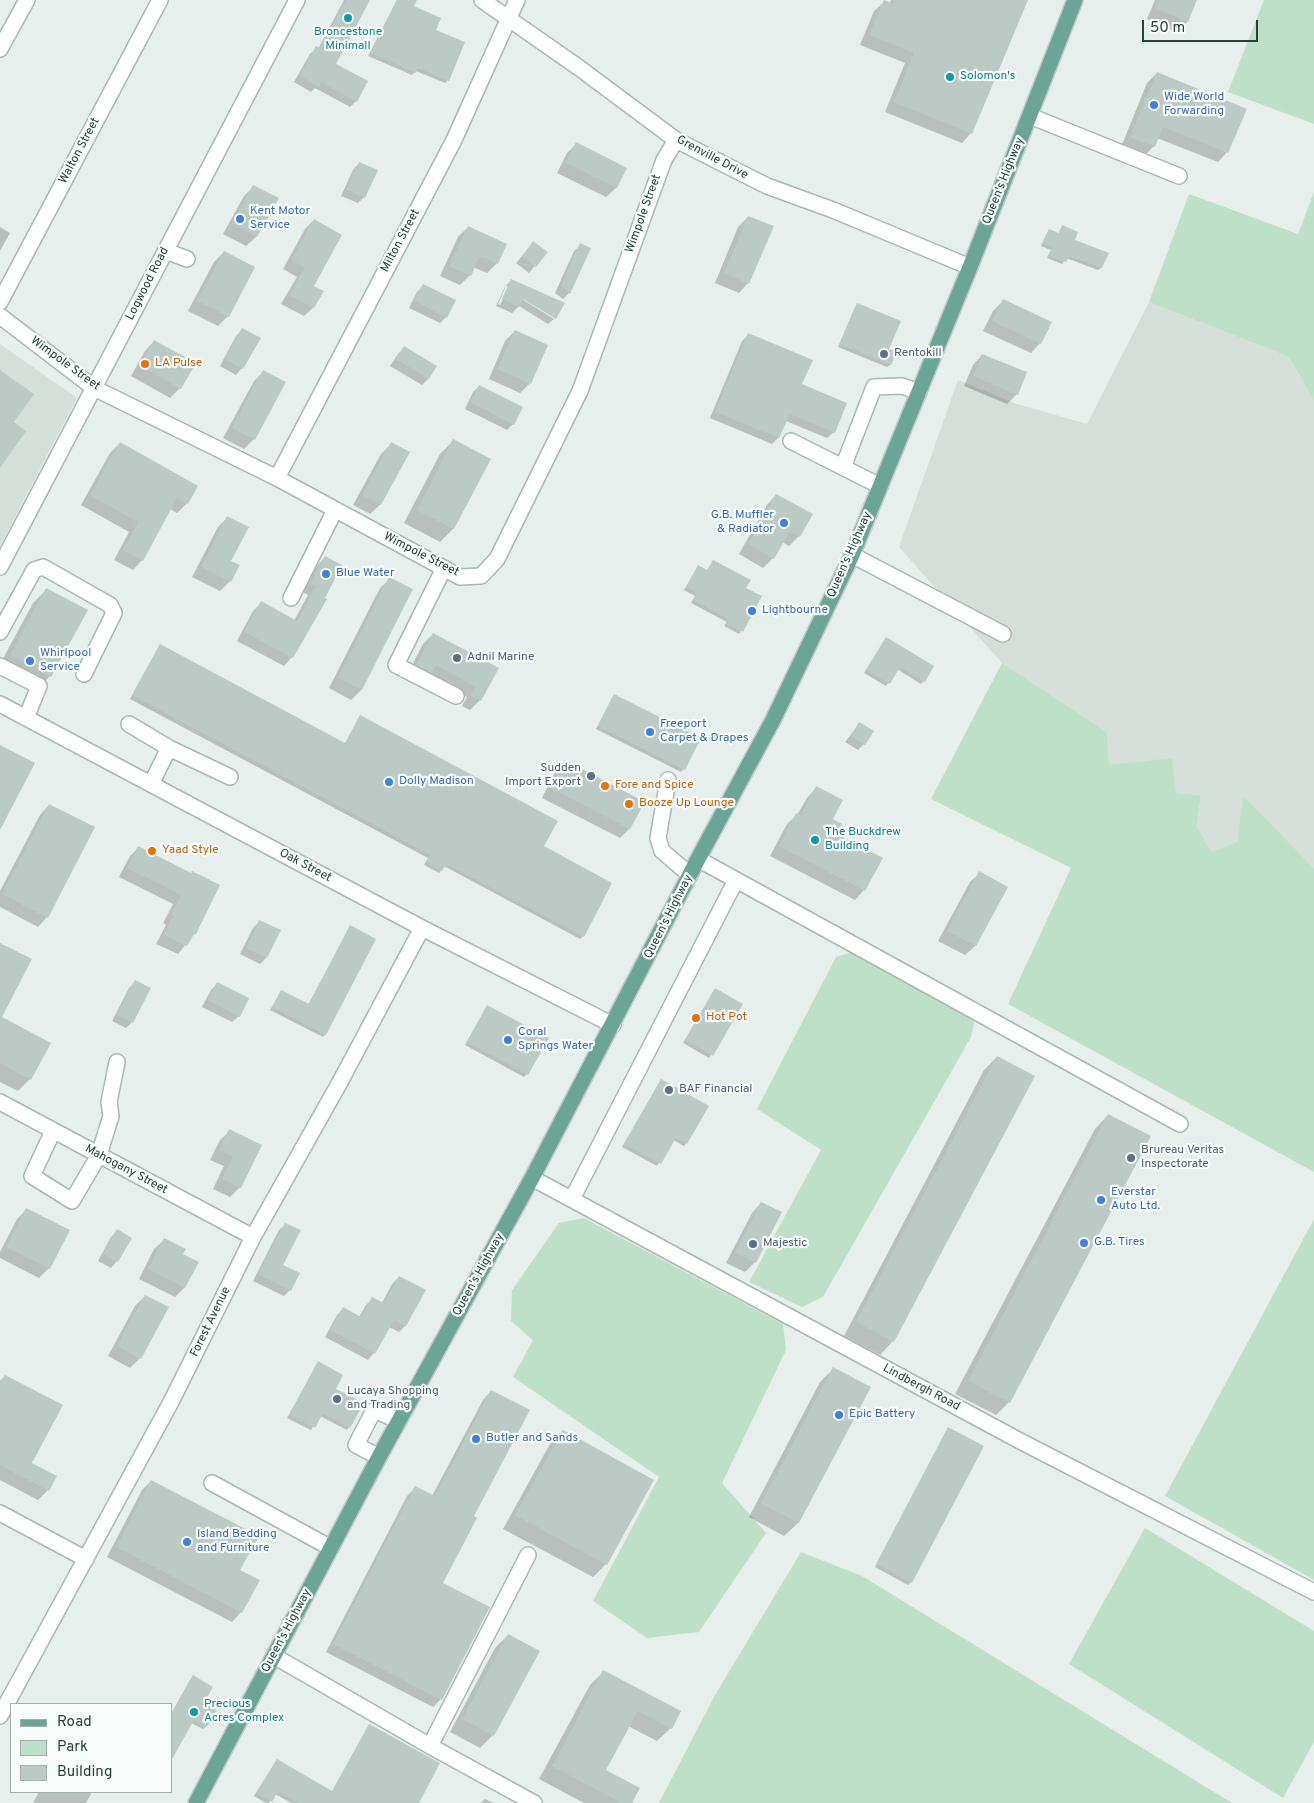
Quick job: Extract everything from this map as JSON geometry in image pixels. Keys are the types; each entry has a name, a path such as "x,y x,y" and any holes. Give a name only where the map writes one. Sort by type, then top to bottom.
{"main road":[{"name":"Queen's Highway","path":"196,1803 399,1421 532,1178 698,858 773,720 852,555 970,267 1075,0"}],"street":[{"path":"0,49 27,0"},
{"name":"Walton Street","path":"0,302 160,0"},
{"name":"Logwood Road","path":"0,567 297,0"},
{"name":"Grenville Drive","path":"482,0 578,67 676,140 767,186 833,210 970,267"},
{"name":"Milton Street","path":"277,478 454,140 517,0"},
{"path":"1030,116 1179,176"},
{"name":"Wimpole Street","path":"0,316 94,388 277,478 460,577 482,576 496,559 580,391 664,160 676,140"},
{"path":"166,251 187,259"},
{"path":"843,467 874,387 902,386 919,392"},
{"path":"791,441 880,486"},
{"path":"291,598 335,510"},
{"path":"852,555 1003,634"},
{"path":"0,632 34,570 43,568 110,605 114,613 84,674"},
{"path":"444,568 396,664 456,696"},
{"path":"0,666 39,686 26,718"},
{"name":"Oak Street","path":"0,704 422,928 613,1025"},
{"path":"129,724 169,748 230,778"},
{"path":"151,784 169,748"},
{"path":"668,780 658,838 662,851 690,875"},
{"path":"698,858 1180,1124"},
{"path":"572,1199 736,880"},
{"name":"Forest Avenue","path":"0,1716 172,1402 253,1237 340,1082 422,928"},
{"path":"53,1131 32,1176 72,1201 99,1155 111,1116 109,1102 117,1062"},
{"name":"Mahogany Street","path":"0,1102 253,1237"},
{"name":"Lindbergh Road","path":"532,1178 1020,1441 1314,1592"},
{"path":"380,1457 356,1445 374,1410 399,1421"},
{"path":"212,1483 331,1548"},
{"path":"0,1513 86,1559"},
{"path":"430,1746 528,1555"},
{"path":"274,1656 430,1746 534,1803"}],"shaded area":[{"path":"1149,302 1289,357 1314,401 1314,868 1243,797 1237,842 1211,853 1197,826 1201,795 1176,793 1109,765 1107,732 1002,663 899,547 958,380 1014,403 1087,424"},
{"path":"0,344 77,398 0,546"}],"green space":[{"path":"1264,0 1314,0 1314,124 1228,92"},
{"path":"1314,192 1314,401 1289,357 1149,302 1189,194 1298,234"},
{"path":"1002,663 1107,732 1109,765 1172,758 1176,793 1201,795 1197,826 1211,852 1237,842 1243,796 1314,868 1314,1172 1008,1004 1071,868 931,799"},
{"path":"852,952 961,1009 974,1022 971,1037 823,1297 802,1307 749,1282 821,1150 757,1109 836,957"},
{"path":"584,1218 783,1324 786,1350 722,1483 766,1533 699,1632 647,1638 593,1601 659,1477 513,1377 533,1340 511,1321 512,1290 559,1223"},
{"path":"1314,1219 1314,1580 1165,1496"},
{"path":"1145,1528 1314,1631 1314,1742 1283,1798 1069,1664"},
{"path":"801,1552 862,1576 1232,1803 659,1803 715,1695"}],"building":[{"path":"346,0 370,0 336,64 368,81 357,102 321,82 319,87 300,76 316,46 320,48"},
{"path":"397,0 417,0 414,6 441,18 436,30 465,42 449,81 418,68 416,73 370,53"},
{"name":"Solomon's","path":"884,0 894,4 895,0 1028,0 972,134 894,102 914,53 869,35"},
{"path":"1160,0 1197,0 1188,22 1156,9"},
{"path":"1157,72 1247,109 1228,153 1163,127 1155,147 1130,137"},
{"path":"576,142 627,168 617,188 566,163"},
{"path":"359,162 378,170 365,198 346,189"},
{"path":"253,185 279,198 257,237 232,224"},
{"path":"748,216 774,226 749,284 724,273"},
{"path":"314,219 342,235 314,286 324,291 314,308 289,295 305,267 291,260"},
{"path":"1062,225 1078,232 1075,240 1109,253 1102,268 1069,256 1066,262 1049,256 1053,247 1043,243 1049,229 1059,233"},
{"path":"468,226 507,244 498,264 480,256 471,276 449,266"},
{"path":"533,241 548,252 536,267 522,257"},
{"path":"580,243 591,248 570,294 561,286"},
{"path":"224,251 255,267 229,317 197,301"},
{"path":"511,279 565,303 556,319 523,299 519,307 502,299"},
{"path":"423,284 456,300 447,318 414,301"},
{"path":"1003,299 1052,322 1041,344 992,321"},
{"path":"857,303 901,321 889,349 897,352 891,365 840,344"},
{"path":"242,328 261,338 243,369 225,359"},
{"path":"515,330 548,345 531,384 497,369"},
{"path":"748,333 813,360 802,384 847,403 835,433 790,414 779,438 715,412"},
{"path":"154,340 196,363 181,389 140,366"},
{"path":"404,346 437,366 429,379 396,359"},
{"path":"982,354 1027,372 1018,395 973,376"},
{"path":"0,370 34,394 14,422 26,431 0,468"},
{"path":"263,370 286,382 255,440 232,428"},
{"path":"479,385 523,407 514,425 470,402"},
{"path":"453,439 491,459 454,529 417,510"},
{"path":"120,442 198,486 188,504 177,498 143,561 123,550 138,522 90,495"},
{"path":"391,442 410,452 381,505 362,495"},
{"name":"G.B. Muffler & Radiator","path":"776,494 813,514 800,537 790,531 774,559 748,544"},
{"path":"227,516 249,527 231,561 240,565 231,582 201,567"},
{"path":"325,556 342,565 325,598 327,599 293,658 244,632 261,601 297,621 316,586 310,583"},
{"path":"713,560 751,580 746,588 762,596 743,632 726,623 728,619 693,600 697,593 686,587 698,565 707,570"},
{"path":"389,577 413,589 362,690 338,678"},
{"path":"46,588 88,610 51,677 10,655"},
{"path":"433,633 499,668 481,701 471,696 476,687 436,665 432,673 416,665"},
{"path":"886,637 934,666 925,682 900,667 890,684 866,670"},
{"name":"Dolly Madison","path":"160,644 345,743 360,715 558,821 544,846 612,883 584,937 446,864 442,871 426,862 430,855 132,695"},
{"name":"Freeport Carpet & Drapes","path":"614,694 701,738 685,770 598,726"},
{"path":"859,722 874,731 865,745 851,736"},
{"path":"0,745 35,763 0,830"},
{"path":"565,760 645,802 630,829 550,788"},
{"name":"The Buckdrew Building","path":"816,786 843,800 833,819 842,824 837,834 883,858 865,891 779,846 796,813 801,815"},
{"path":"49,804 95,827 48,918 2,894"},
{"path":"138,846 191,873 192,871 220,885 196,934 194,934 187,946 164,935 181,895 127,868"},
{"path":"979,871 1008,887 976,946 947,931"},
{"path":"259,920 281,930 267,958 246,948"},
{"path":"350,925 376,939 326,1035 272,1007 281,990 309,1004"},
{"path":"0,943 32,959 2,1017 51,1043 31,1080 0,1063"},
{"path":"135,980 151,988 133,1023 117,1015"},
{"path":"217,982 249,998 240,1017 208,1000"},
{"path":"715,988 743,1004 713,1056 685,1040"},
{"name":"Coral Springs Water","path":"487,1005 549,1038 528,1075 467,1042"},
{"path":"997,1056 1035,1076 894,1342 856,1322"},
{"path":"661,1079 709,1106 687,1144 676,1138 661,1164 624,1144"},
{"path":"1108,1114 1151,1136 1010,1403 968,1381"},
{"path":"229,1129 262,1145 241,1188 222,1179 233,1156 219,1150"},
{"path":"761,1202 782,1212 756,1263 735,1253"},
{"path":"26,1208 70,1230 50,1269 6,1247"},
{"path":"285,1223 301,1230 283,1265 300,1273 291,1291 258,1274"},
{"path":"117,1229 132,1238 118,1262 103,1254"},
{"path":"164,1238 186,1249 183,1254 199,1262 185,1288 148,1269"},
{"path":"399,1276 426,1290 406,1326 394,1320 375,1354 330,1330 343,1307 361,1317 372,1297 384,1303"},
{"path":"145,1295 169,1307 141,1359 117,1346"},
{"path":"318,1361 343,1375 336,1389 364,1403 350,1428 323,1413 315,1428 289,1415"},
{"path":"833,1367 871,1387 799,1523 761,1504"},
{"path":"5,1375 63,1405 32,1463 57,1476 49,1491 0,1465 0,1384"},
{"path":"491,1390 530,1410 474,1516 477,1518 443,1583 490,1607 442,1700 333,1644 415,1486 435,1496"},
{"path":"948,1427 984,1446 912,1583 876,1564"},
{"path":"563,1430 654,1480 607,1565 515,1515"},
{"name":"Island Bedding and Furniture","path":"151,1480 259,1536 240,1570 260,1580 242,1613 116,1547"},
{"path":"508,1634 540,1651 494,1736 462,1719"},
{"path":"603,1670 681,1711 672,1729 638,1711 606,1770 640,1788 632,1803 622,1803 552,1766"},
{"name":"Precious Acres Complex","path":"193,1675 213,1687 204,1703 217,1710 207,1727 194,1720 172,1759 172,1712"},
{"path":"369,1724 440,1763 419,1803 298,1803 278,1791 272,1802 256,1793 277,1759 332,1791"}],"place":[{"name":"Broncestone Minimall","path":"348,18"},
{"name":"Solomon's","path":"950,77"},
{"name":"Wide World Forwarding","path":"1154,105"},
{"name":"Kent Motor Service","path":"240,219"},
{"name":"Rentokill","path":"884,354"},
{"name":"LA Pulse","path":"145,364"},
{"name":"G.B. Muffler & Radiator","path":"784,523"},
{"name":"Blue Water","path":"326,574"},
{"name":"Lightbourne","path":"752,611"},
{"name":"Adnil Marine","path":"457,658"},
{"name":"Whirlpool Service","path":"30,661"},
{"name":"Freeport Carpet & Drapes","path":"650,732"},
{"name":"Sudden Import Export","path":"591,776"},
{"name":"Dolly Madison","path":"389,782"},
{"name":"Fore and Spice","path":"605,786"},
{"name":"Booze Up Lounge","path":"629,804"},
{"name":"The Buckdrew Building","path":"815,840"},
{"name":"Yaad Style","path":"152,851"},
{"name":"Hot Pot","path":"696,1018"},
{"name":"Coral Springs Water","path":"508,1040"},
{"name":"BAF Financial","path":"669,1090"},
{"name":"Brureau Veritas Inspectorate","path":"1131,1158"},
{"name":"Everstar Auto Ltd.","path":"1101,1200"},
{"name":"G.B. Tires","path":"1084,1243"},
{"name":"Majestic","path":"753,1244"},
{"name":"Lucaya Shopping and Trading","path":"337,1399"},
{"name":"Epic Battery","path":"839,1415"},
{"name":"Butler and Sands","path":"476,1439"},
{"name":"Island Bedding and Furniture","path":"187,1542"},
{"name":"Precious Acres Complex","path":"194,1712"}]}
